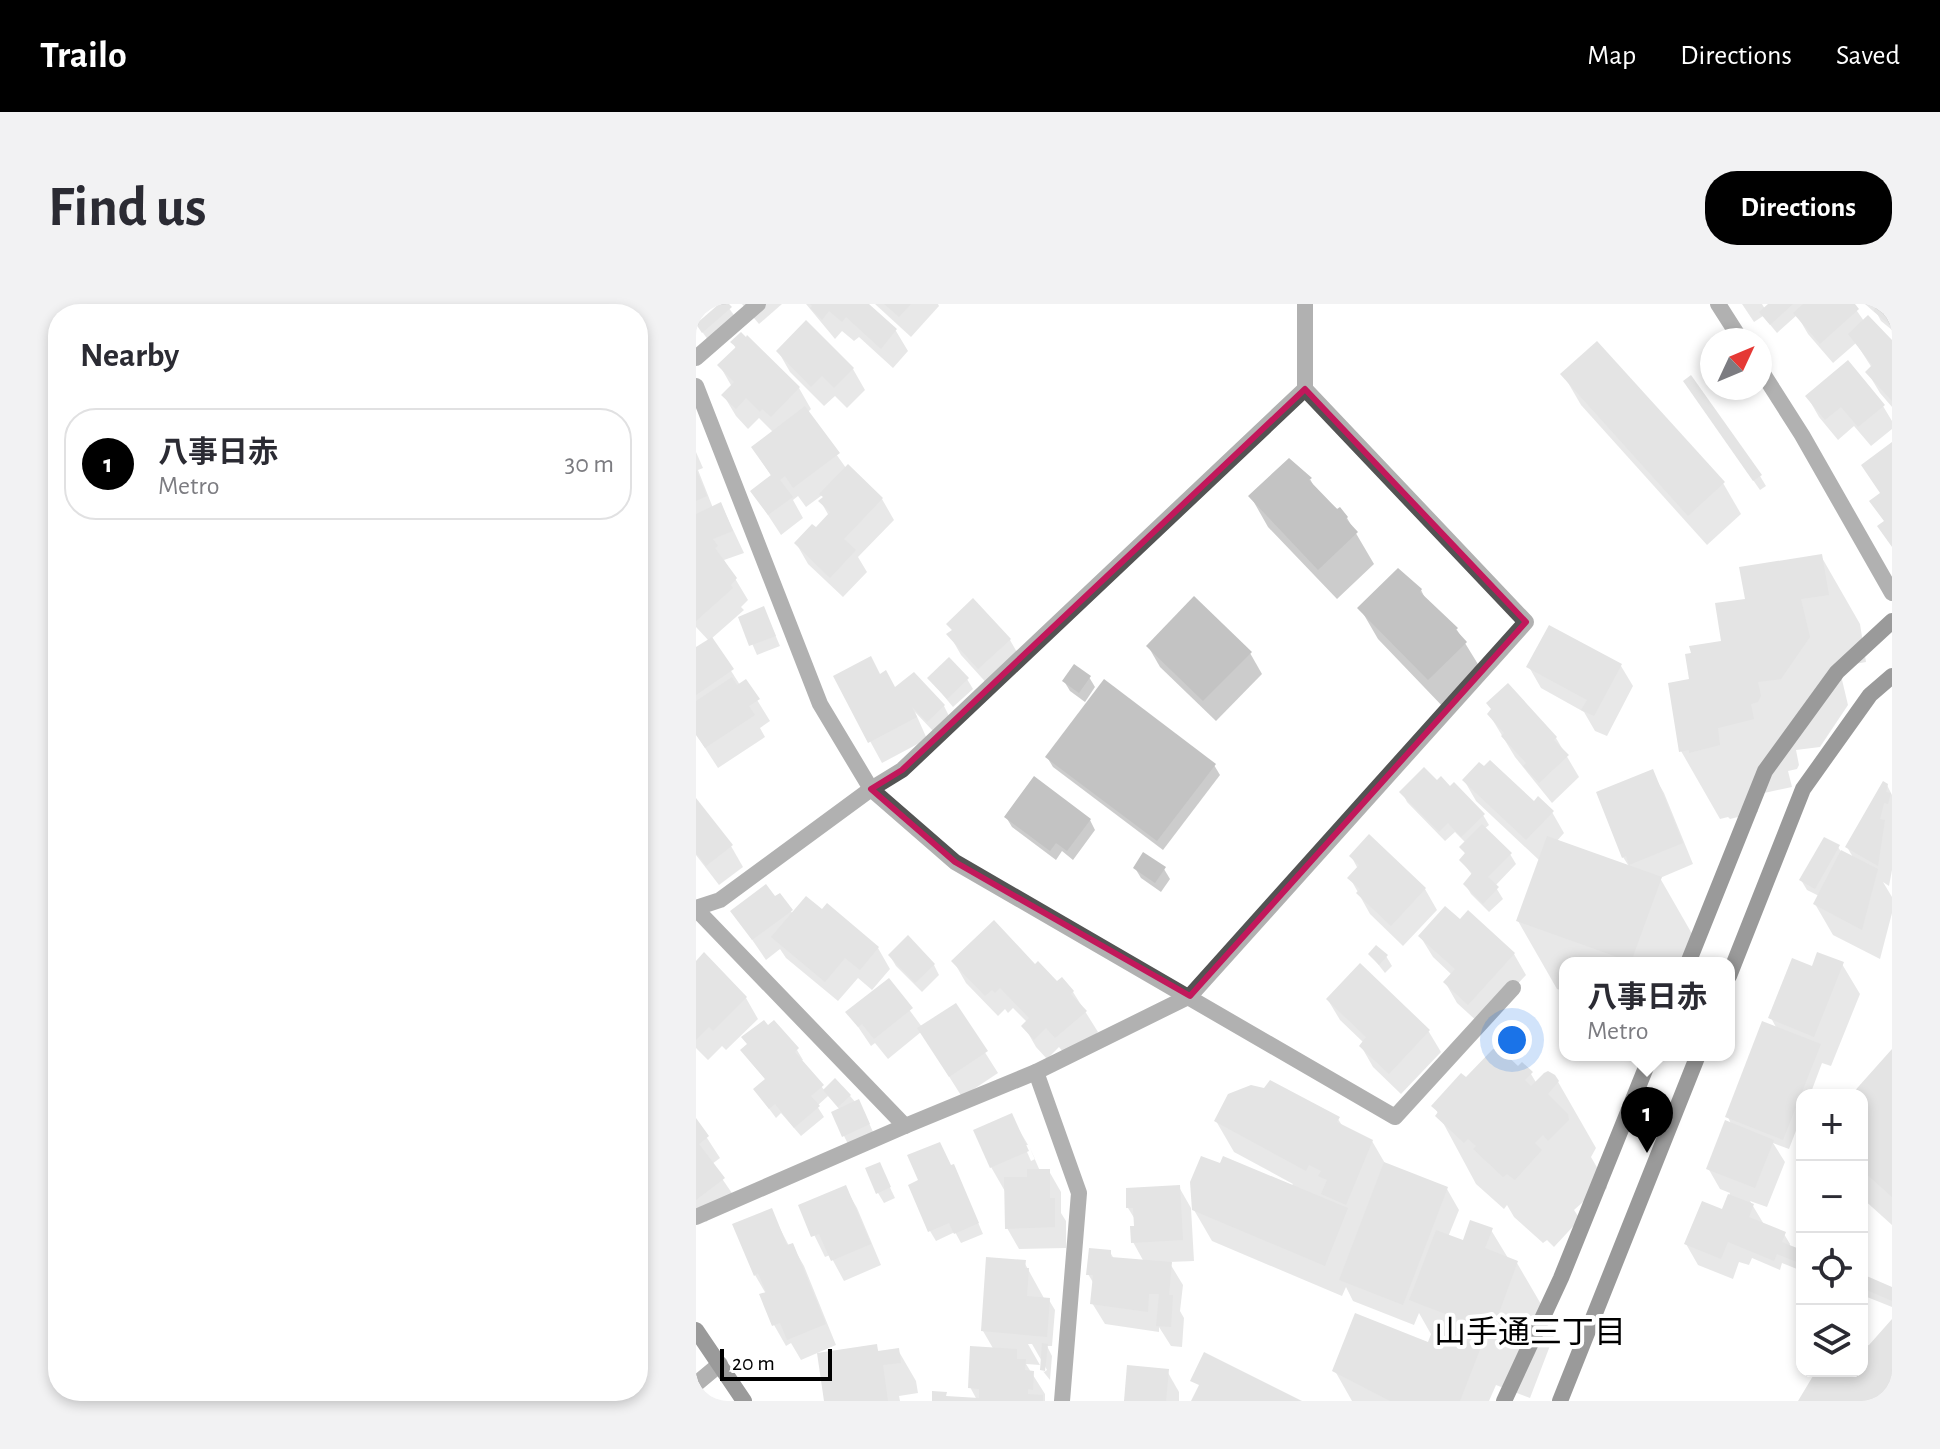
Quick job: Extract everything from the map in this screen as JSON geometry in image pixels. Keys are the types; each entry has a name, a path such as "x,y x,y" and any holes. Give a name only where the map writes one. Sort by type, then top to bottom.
{"street":[{"path":"696,358 758,304"},
{"path":"696,1217 1036,1072 1190,996 1526,622 1305,389 1305,304"},
{"path":"1718,304 1733,328"},
{"path":"696,386 820,704 871,789 955,862 1395,1117 1513,988"},
{"path":"1772,388 1892,593"},
{"path":"905,1126 696,909 720,900 871,789 902,770 1305,389"},
{"path":"1690,957 1765,771 1837,672 1892,621"},
{"path":"1735,961 1803,789 1870,695 1892,676"},
{"path":"1504,1401 1561,1278 1649,1061"},
{"path":"1560,1401 1696,1061"},
{"path":"1036,1072 1079,1193 1062,1401"},
{"path":"696,1330 744,1401"},
{"path":"696,1384 720,1364"}],"highlighted area":[{"path":"1305,389 1526,622 1190,996 955,862 871,789 902,770"}],"building":[{"path":"719,304 732,307 702,333 696,324"},
{"path":"810,304 869,304 897,329 881,349 846,317 842,322 829,311 822,320"},
{"path":"884,304 911,304 899,317"},
{"path":"1768,304 1793,304 1770,325 1759,312"},
{"path":"1803,304 1855,304 1859,309 1820,344 1793,313"},
{"path":"1879,304 1892,304 1892,327 1873,311"},
{"path":"1868,315 1892,340 1892,401 1865,372 1872,365 1848,334"},
{"path":"806,320 854,368 834,388 822,376 811,387 776,351"},
{"path":"741,332 800,387 771,417 762,409 760,412 746,398 736,409 721,395 734,382 717,365 736,347 730,342"},
{"path":"1597,341 1725,482 1688,516 1560,374"},
{"path":"1848,360 1885,405 1858,427 1841,407 1825,420 1805,396"},
{"path":"1691,375 1700,388 1700,400 1709,400 1762,475 1753,481 1683,381"},
{"path":"805,406 840,453 793,488 785,476 780,480 793,497 768,515 750,491 771,475 751,447"},
{"path":"1892,442 1892,547 1877,526 1884,521 1869,501 1880,493 1861,465"},
{"path":"1289,458 1312,478 1309,480 1337,509 1340,507 1358,532 1318,570 1248,496"},
{"path":"848,464 883,498 844,539 856,550 830,578 794,543 812,524 816,527 830,512 818,501 823,497 819,494"},
{"path":"696,469 707,496 696,501"},
{"path":"721,502 733,531 713,539 718,546 715,548 737,578 731,585 733,588 696,621 696,514"},
{"path":"1822,554 1829,595 1801,599 1810,637 1781,679 1758,682 1761,696 1758,702 1751,704 1754,719 1718,728 1720,745 1689,753 1689,750 1679,752 1668,683 1689,679 1685,654 1691,653 1689,646 1721,641 1715,603 1745,599 1739,567"},
{"path":"1398,568 1422,589 1420,592 1458,628 1456,630 1467,642 1428,680 1357,608"},
{"path":"1194,596 1252,652 1203,701 1146,646"},
{"path":"973,598 1011,639 978,669 946,634 952,630 946,624"},
{"path":"764,606 776,636 749,646 738,617"},
{"path":"1549,625 1622,664 1594,716 1581,710 1587,700 1526,667"},
{"path":"712,637 734,669 696,695 696,647"},
{"path":"871,656 880,674 886,670 895,687 914,672 945,705 927,722 912,707 917,717 868,743 833,676"},
{"path":"949,657 969,678 947,699 927,678"},
{"path":"1074,664 1091,676 1079,693 1062,681"},
{"path":"732,677 737,685 746,679 760,699 749,706 755,715 705,748 696,735 696,701"},
{"path":"1104,679 1216,764 1157,841 1045,757"},
{"path":"1508,683 1557,737 1554,740 1569,755 1539,783 1523,766 1526,763 1501,736 1504,733 1487,714 1491,709 1486,703"},
{"path":"1490,760 1534,801 1538,796 1554,811 1526,840 1462,780 1479,762 1484,766"},
{"path":"1424,767 1437,780 1441,776 1450,786 1454,782 1485,814 1461,837 1448,823 1439,832 1399,792"},
{"path":"1653,769 1683,843 1629,865 1626,856 1622,858 1596,792"},
{"path":"1034,776 1091,819 1067,851 1056,843 1050,851 1004,817"},
{"path":"1883,781 1888,784 1886,792 1891,793 1888,804 1884,803 1880,819 1885,820 1878,866 1845,847"},
{"path":"696,798 733,845 706,866 696,853"},
{"path":"1482,824 1512,853 1488,877 1499,887 1483,904 1463,884 1472,873 1459,860 1465,853 1459,847"},
{"path":"1369,834 1426,888 1391,926 1356,893 1360,889 1347,878 1359,865 1349,856"},
{"path":"1547,836 1662,877 1633,957 1617,957 1516,921"},
{"path":"1824,837 1840,845 1815,889 1799,880"},
{"path":"1841,850 1878,869 1862,930 1813,904"},
{"path":"1143,852 1166,867 1155,883 1133,868"},
{"path":"766,884 775,896 780,893 793,910 752,940 730,911"},
{"path":"806,896 822,909 827,903 879,947 860,970 845,958 825,982 771,937"},
{"path":"1445,906 1460,919 1468,910 1515,953 1468,1005 1443,982 1455,969 1418,936"},
{"path":"994,920 1035,964 1038,961 1057,981 1062,977 1074,991 1071,994 1087,1011 1055,1038 1046,1028 1034,1040 1021,1026 1029,1018 1000,988 985,996 951,961"},
{"path":"908,935 935,964 915,983 888,955"},
{"path":"1376,945 1388,955 1379,965 1368,954"},
{"path":"704,952 747,997 713,1031 709,1027 696,1040 696,961"},
{"path":"1817,952 1844,962 1814,1037 1768,1018 1792,958 1812,966"},
{"path":"1360,963 1430,1030 1389,1074 1359,1046 1366,1037 1326,999"},
{"path":"889,978 913,1008 874,1039 862,1024 858,1027 845,1012"},
{"path":"956,1003 988,1051 949,1077 917,1028"},
{"path":"764,1020 768,1025 774,1020 799,1048 795,1052 824,1085 811,1096 820,1106 794,1128 775,1104 769,1109 753,1089 765,1079 740,1050 747,1044 741,1037"},
{"path":"1762,1021 1821,1044 1803,1089 1796,1089 1796,1107 1783,1140 1725,1117"},
{"path":"1499,1048 1518,1066 1522,1062 1533,1072 1525,1080 1531,1086 1548,1071 1555,1075 1559,1081 1548,1094 1568,1114 1569,1120 1548,1141 1543,1135 1535,1143 1542,1150 1515,1180 1507,1174 1503,1177 1473,1149 1476,1146 1468,1139 1464,1143 1435,1116 1438,1112 1431,1106 1461,1073 1466,1077 1493,1049"},
{"path":"1892,1049 1892,1197 1868,1175 1868,1089 1856,1089"},
{"path":"835,1078 851,1095 838,1107 823,1090"},
{"path":"1270,1080 1340,1117 1337,1122 1373,1140 1346,1205 1321,1194 1327,1180 1318,1176 1321,1171 1309,1165 1306,1171 1214,1121 1228,1094 1251,1085 1264,1088"},
{"path":"859,1099 870,1124 842,1137 831,1112"},
{"path":"1012,1113 1029,1151 990,1168 973,1130"},
{"path":"696,1118 709,1136 699,1144 725,1178 696,1200"},
{"path":"1725,1120 1774,1140 1755,1188 1706,1169"},
{"path":"940,1142 951,1165 954,1164 979,1223 954,1234 949,1223 928,1232 908,1185 918,1180 907,1155"},
{"path":"1201,1156 1220,1163 1223,1156 1348,1208 1325,1266 1192,1210 1190,1182"},
{"path":"880,1162 891,1187 876,1194 865,1168"},
{"path":"1384,1162 1448,1187 1403,1305 1339,1280"},
{"path":"1027,1169 1050,1169 1050,1198 1055,1198 1055,1227 1005,1229 1004,1177 1027,1177"},
{"path":"846,1185 871,1244 831,1261 819,1234 811,1237 798,1205"},
{"path":"1180,1185 1183,1240 1131,1243 1133,1208 1126,1208 1126,1188"},
{"path":"1728,1194 1754,1204 1749,1217 1786,1232 1782,1242 1796,1248 1796,1262 1777,1254 1774,1261 1728,1242 1721,1259 1684,1244 1702,1201 1722,1209"},
{"path":"772,1208 787,1245 793,1243 826,1324 787,1340 780,1323 772,1326 759,1294 766,1292 758,1273 754,1276 732,1224"},
{"path":"1470,1220 1493,1228 1485,1248 1518,1261 1492,1332 1409,1300 1436,1230 1463,1240"},
{"path":"1089,1248 1111,1250 1111,1257 1172,1262 1169,1295 1173,1295 1171,1327 1156,1326 1159,1294 1149,1294 1148,1312 1090,1304 1093,1275 1086,1275"},
{"path":"986,1257 1026,1260 1025,1268 1029,1268 1027,1296 1050,1298 1047,1337 981,1331"},
{"path":"1868,1277 1892,1287 1892,1301 1868,1291"},
{"path":"1355,1313 1428,1342 1433,1329 1481,1347 1460,1401 1390,1401 1332,1371"},
{"path":"1892,1319 1892,1401 1798,1401 1812,1377 1868,1377 1869,1345"},
{"path":"1042,1343 1048,1344 1045,1371 1040,1370"},
{"path":"877,1344 878,1351 899,1348 901,1363 883,1365 888,1401 824,1401 817,1353"},
{"path":"970,1346 1017,1349 1017,1359 1026,1359 1025,1370 1034,1371 1033,1390 1028,1389 1028,1394 1043,1395 1043,1401 932,1401 932,1391 947,1392 946,1396 979,1398 979,1389 968,1388"},
{"path":"1204,1352 1302,1401 1191,1401 1199,1385 1190,1381"},
{"path":"1127,1365 1169,1369 1166,1401 1124,1401"}],"place":[{"name":"八事日赤","path":"1647,1153"}],"district":[{"name":"山手通三丁目","path":"1530,1332"}]}
